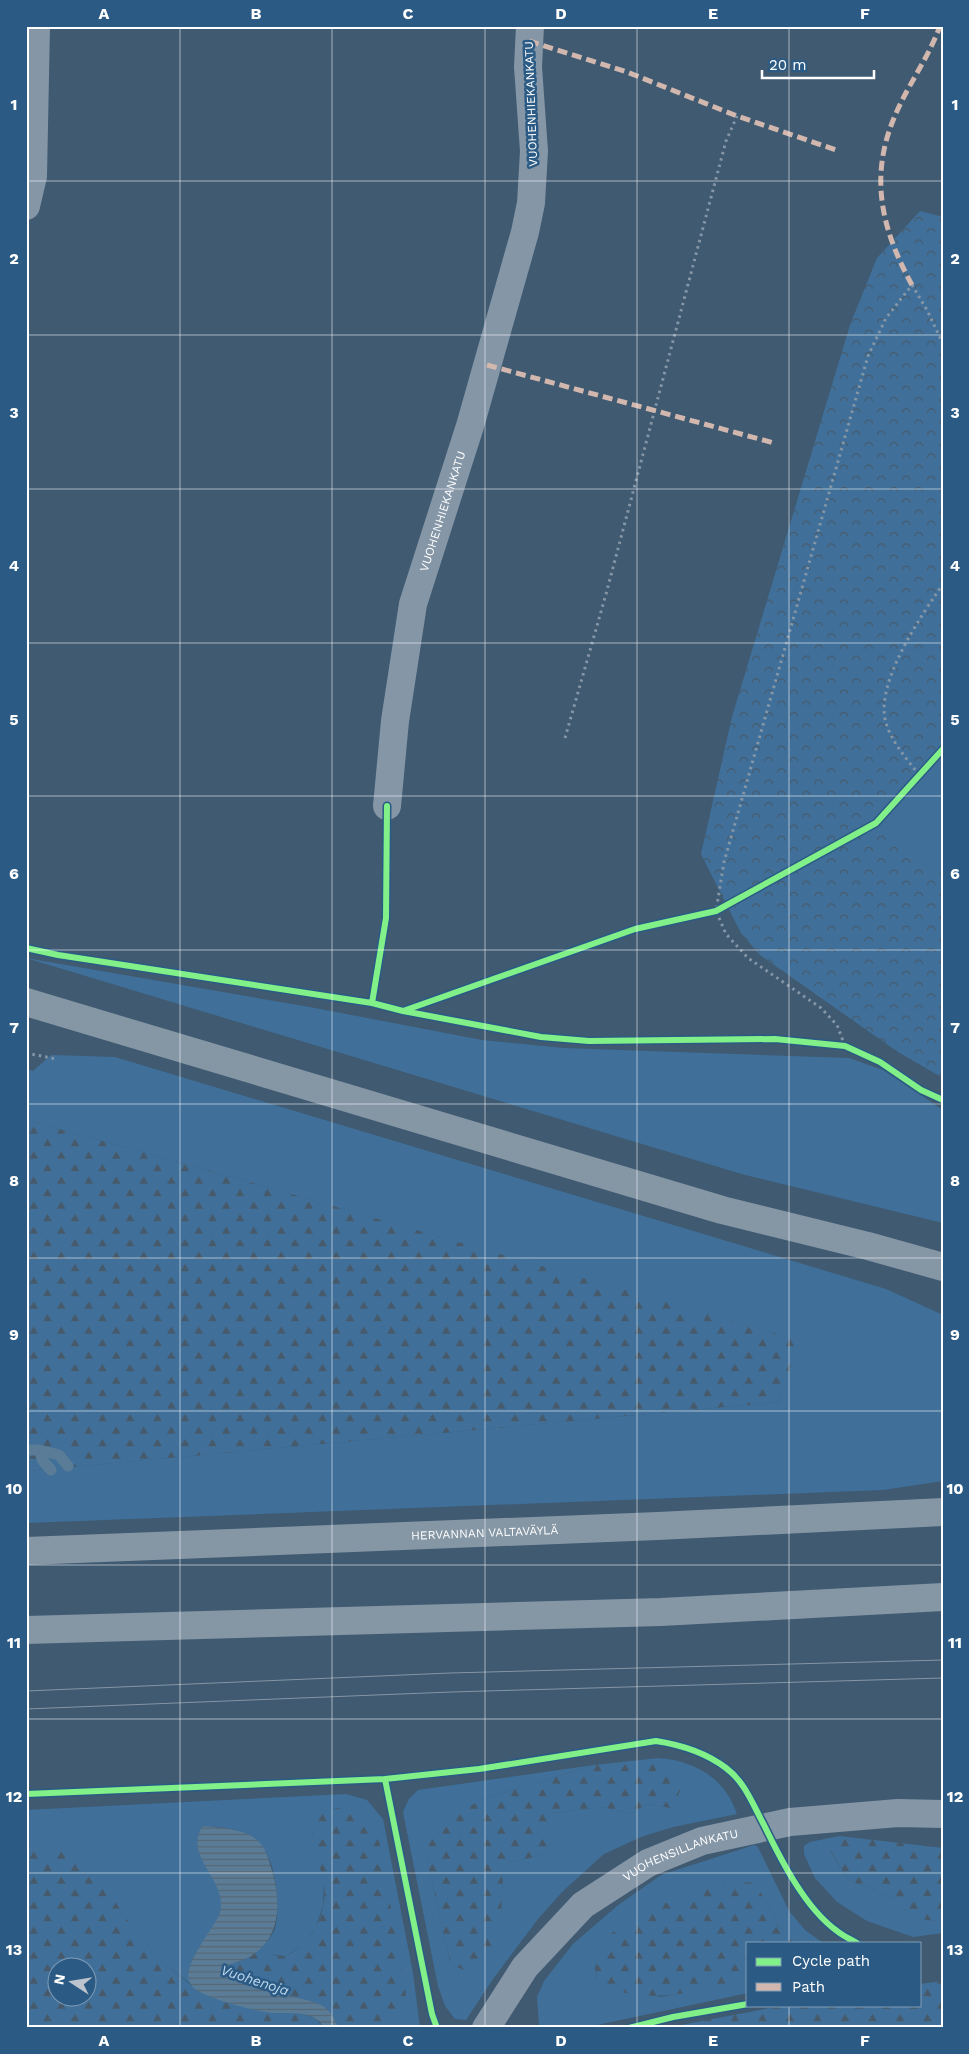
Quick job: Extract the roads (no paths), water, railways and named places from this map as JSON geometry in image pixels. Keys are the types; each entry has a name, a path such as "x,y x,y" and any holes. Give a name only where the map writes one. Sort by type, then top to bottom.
{"highway":[{"path":"26,1002 722,1210 868,1246 943,1267"},
{"name":"HERVANNAN VALTAVÄYLÄ","path":"26,1551 658,1526 943,1512"},
{"path":"26,1630 651,1612 943,1597"}],"street":[{"path":"26,206 33,176 36,26"},
{"name":"VUOHENHIEKANKATU","path":"387,806 395,721 413,604 470,426 525,232 531,203 534,150 528,67 530,26"},
{"name":"VUOHENSILLANKATU","path":"486,2028 525,1967 583,1905 648,1862 702,1841 790,1822 898,1813 943,1814"}],"waterway":[{"name":"Vuohenoja","path":"26,1450 39,1450 43,1461 51,1470"},
{"name":"Vuohenoja","path":"39,1450 59,1455 68,1466"}],"tram line":[{"path":"26,1691 450,1673 943,1660"},
{"path":"26,1709 451,1692 943,1678"}]}
